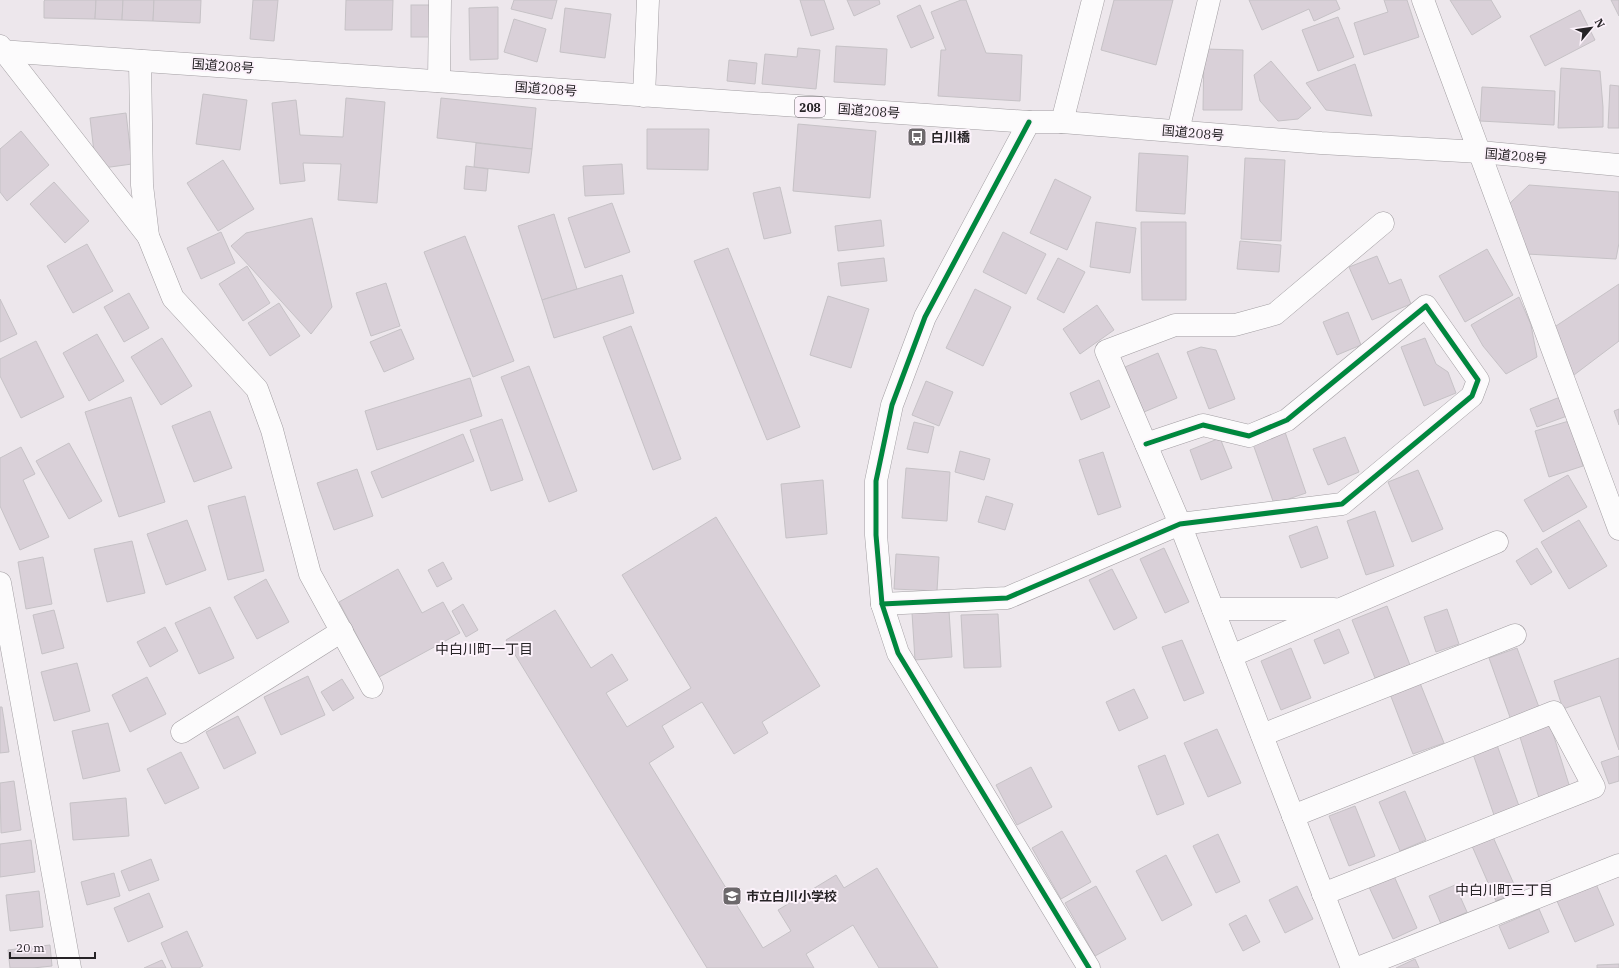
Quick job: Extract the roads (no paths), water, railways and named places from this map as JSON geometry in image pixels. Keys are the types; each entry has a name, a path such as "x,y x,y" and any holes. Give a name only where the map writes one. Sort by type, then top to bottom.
{"main road":[{"path":"439,81 440,0"},
{"path":"644,96 648,0"},
{"path":"1062,122 1093,0"},
{"path":"1178,131 1209,0"},
{"path":"1423,0 1619,529"},
{"path":"1,49 148,236"},
{"name":"国道208号","path":"1,49 140,61 644,96 1029,122 1062,122 1321,143 1480,152 1619,165"},
{"path":"140,61 142,185 148,236 173,298 257,389 272,430 310,574 372,687"},
{"path":"1029,122 925,317 892,405 876,481 876,535 882,604 898,653 1089,968"},
{"path":"1352,968 1180,524 1106,351 1175,325 1235,325 1275,314 1383,223"},
{"path":"882,604 1007,598 1180,524 1342,504 1472,396 1478,380 1426,306 1287,420 1249,436 1203,425 1146,444"},
{"path":"1231,656 1497,542"},
{"path":"0,583 70,968"},
{"path":"1213,609 1342,608"},
{"path":"182,732 342,632"},
{"path":"1262,735 1515,635"},
{"path":"1293,816 1554,712 1594,787 1323,894"},
{"path":"1358,968 1619,865"}],"place":[{"name":"白川橋","path":"917,137"},
{"name":"市立白川小学校","path":"732,896"}],"district":[{"name":"中白川町一丁目","path":"484,649"},
{"name":"中白川町三丁目","path":"1504,890"}]}
